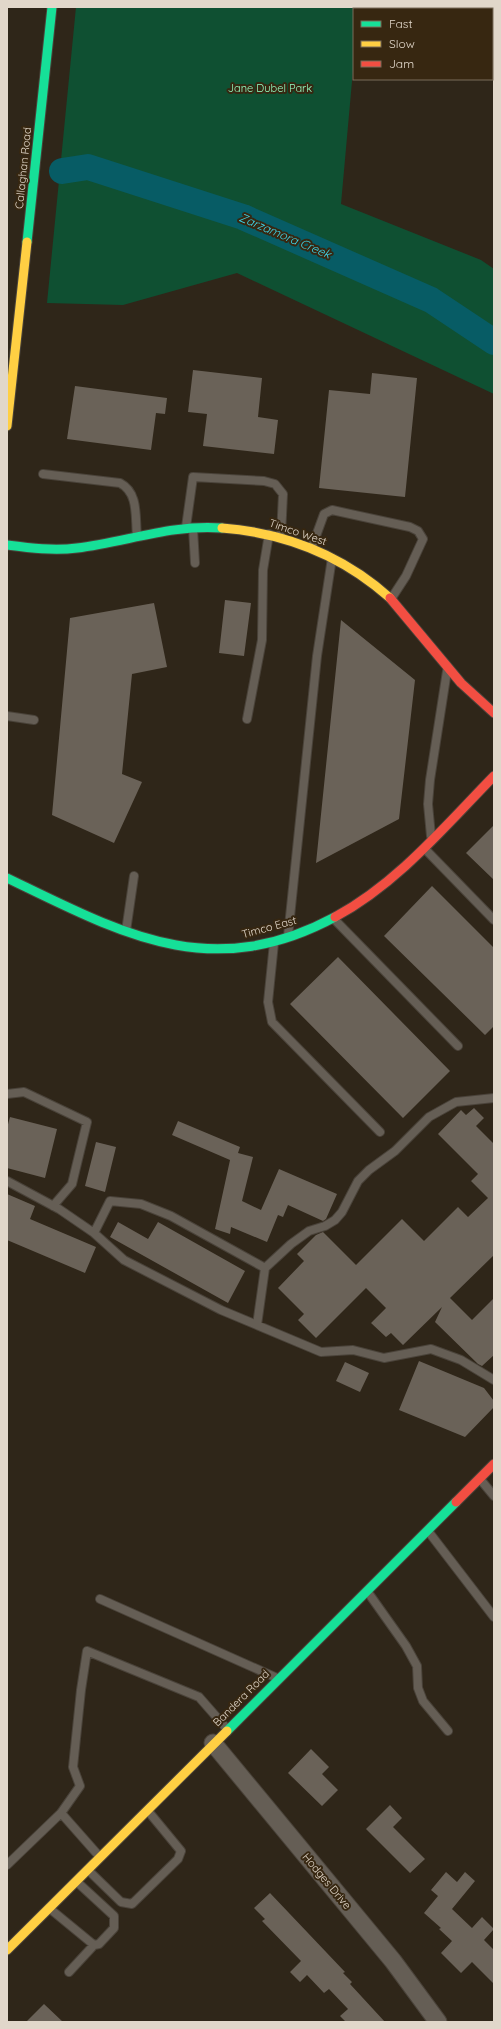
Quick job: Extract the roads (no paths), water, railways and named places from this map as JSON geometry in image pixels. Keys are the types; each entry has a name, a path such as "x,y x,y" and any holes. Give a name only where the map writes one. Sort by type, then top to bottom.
{"street":[{"name":"Callaghan Road","path":"7,426 52,7"},
{"name":"Timco West","path":"7,545 62,549 84,547 190,528 239,528 270,533 332,557 374,583 422,633 448,668 472,695 494,713"},
{"name":"Timco East","path":"7,878 112,927 161,943 186,948 210,949 240,947 274,940 333,918 372,894 395,875 494,776"},
{"name":"Bandera Road","path":"7,1950 494,1464"},
{"name":"Hodges Drive","path":"213,1743 393,1961 438,2022"}],"lane":[{"path":"42,474 120,483 126,486 132,494 134,503 137,537"},
{"path":"195,563 190,528 193,477 264,481 275,484 284,494 281,537"},
{"path":"312,548 324,514 332,510 410,527 418,531 423,539 406,576 391,599"},
{"path":"247,719 262,640 263,570 270,533"},
{"path":"288,936 316,664 332,557"},
{"path":"432,839 428,804 430,780 448,668"},
{"path":"7,716 34,720"},
{"path":"423,847 494,920"},
{"path":"126,931 134,876"},
{"path":"333,918 458,1046"},
{"path":"274,940 268,1002 272,1022 380,1132"},
{"path":"7,1094 24,1092 87,1122 72,1184 53,1206"},
{"path":"257,1325 266,1268 291,1244 309,1231 325,1226 335,1220 342,1212 358,1181 369,1170 395,1152 429,1116 456,1102 494,1098"},
{"path":"7,1181 53,1206 94,1233 124,1260 221,1310 321,1352 353,1350 384,1358 431,1349 461,1360 494,1380"},
{"path":"94,1233 110,1201 141,1204 171,1216 266,1268"},
{"path":"480,1478 494,1496"},
{"path":"427,1530 494,1617"},
{"path":"367,1590 406,1646 417,1666 418,1688 423,1701 448,1731"},
{"path":"100,1599 278,1678"},
{"path":"7,1866 61,1813 80,1786 73,1767 81,1690 87,1651 199,1697 227,1729"},
{"path":"87,1869 122,1902 132,1904 178,1859 181,1851 147,1809"},
{"path":"61,1813 100,1857"},
{"path":"69,1972 94,1945 99,1944 114,1928 114,1916 76,1881"},
{"path":"49,1908 94,1945"}],"waterway":[{"name":"Zarzamora Creek","path":"62,171 88,167 243,217 431,300 494,342"}],"park label":[{"name":"Jane Dubel Park","path":"270,88"}]}
